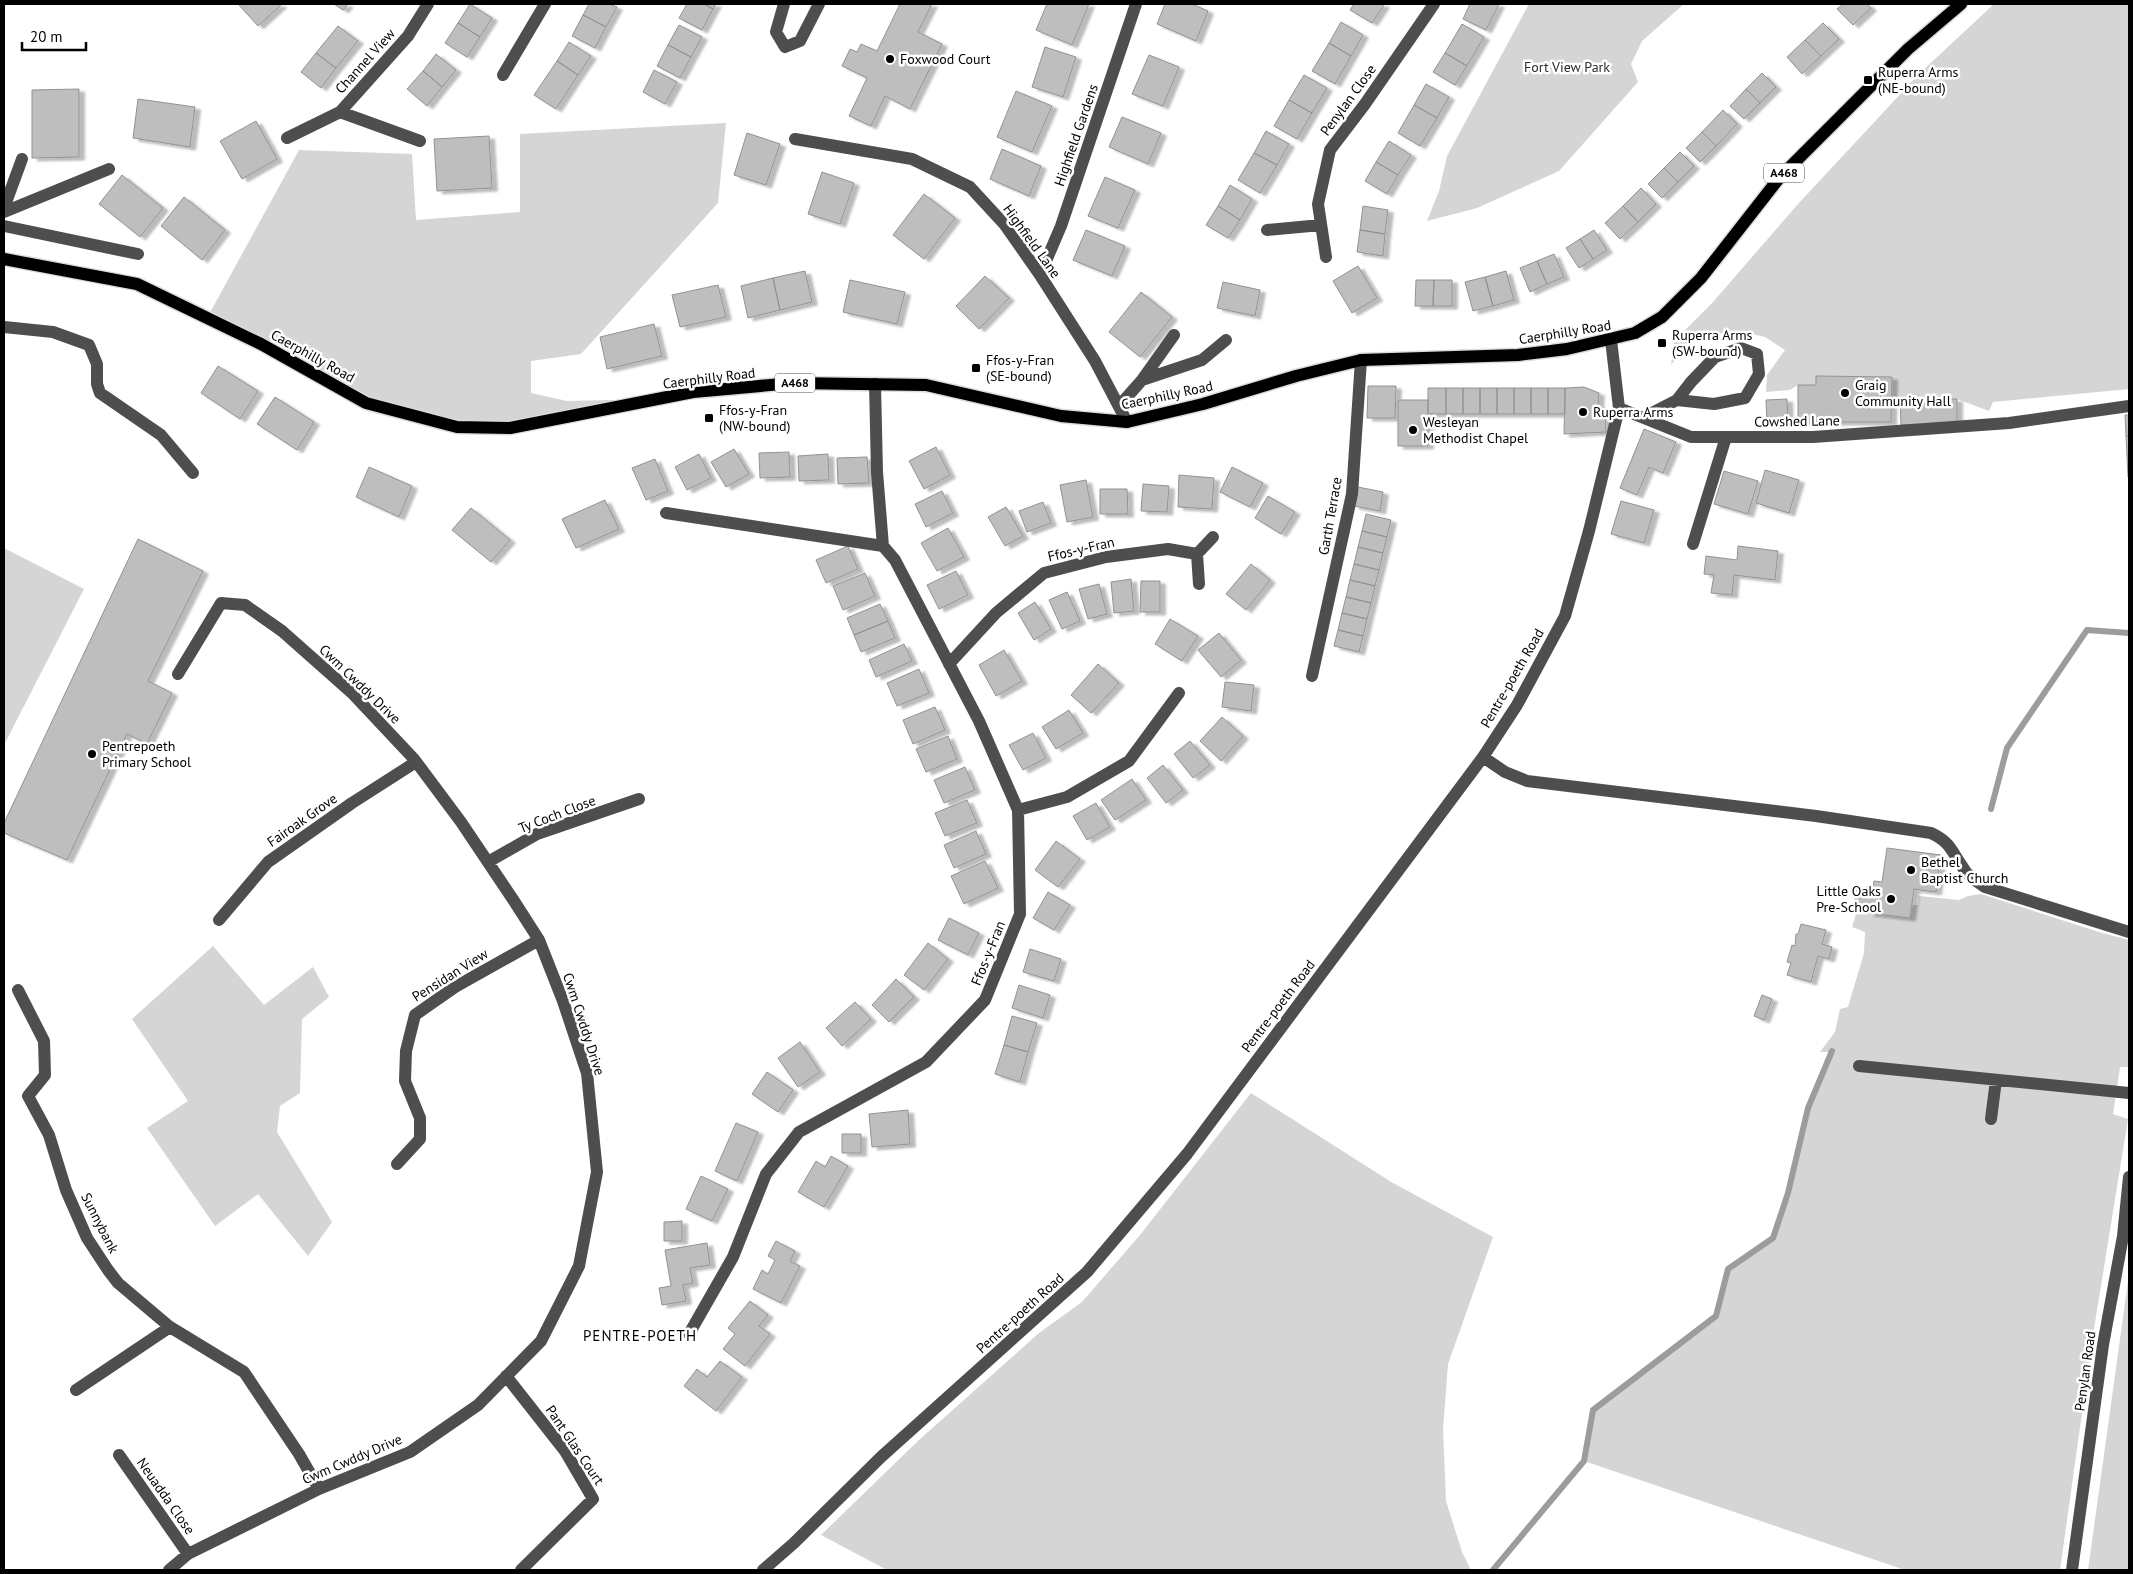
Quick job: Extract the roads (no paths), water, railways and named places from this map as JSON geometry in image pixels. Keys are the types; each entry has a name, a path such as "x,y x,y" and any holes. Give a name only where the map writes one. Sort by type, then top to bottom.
{"main road":[{"name":"Caerphilly Road","path":"4,259 137,284 261,344 366,403 457,427 510,428 693,392 793,384 926,385 1061,416 1127,422 1203,404 1296,376 1361,360 1518,355 1567,349 1635,333 1662,317 1701,278 1780,177 1908,49 1962,4"}],"street":[{"name":"Channel View","path":"340,112 408,36 428,4"},
{"path":"503,75 545,4"},
{"path":"784,4 776,32 785,47 800,41 819,4"},
{"name":"Highfield Gardens","path":"1040,275 1061,226 1136,4"},
{"name":"Penylan Close","path":"1326,257 1318,204 1330,150 1365,104 1434,4"},
{"path":"287,138 340,112 420,141"},
{"name":"Highfield Lane","path":"795,139 912,159 970,187 1005,225 1040,275 1095,361 1127,422"},
{"path":"4,208 22,158"},
{"path":"4,212 109,169"},
{"path":"1267,230 1321,225"},
{"path":"4,226 138,254"},
{"path":"4,327 53,332 89,345 97,364 100,393 161,435 193,473"},
{"path":"1119,406 1142,380 1174,335"},
{"path":"1142,380 1202,360 1226,340"},
{"name":"Pentre-poeth Road","path":"763,1570 794,1543 881,1457 1088,1272 1187,1154 1482,757 1517,705 1565,616 1589,531 1619,408 1611,340"},
{"path":"1644,416 1677,400 1715,357 1741,348 1757,354 1758,374 1745,398 1714,404 1677,400"},
{"name":"Garth Terrace","path":"1312,676 1352,494 1361,360"},
{"path":"666,513 883,546 877,472 875,384"},
{"name":"Cowshed Lane","path":"1619,408 1644,416 1690,437 1813,437 1988,424 2129,406"},
{"path":"1693,544 1726,437"},
{"path":"1199,584 1197,554 1213,537"},
{"name":"Ffos-y-Fran","path":"689,1334 733,1257 766,1174 799,1132 926,1062 985,1000 1020,914 1018,810 979,721 895,560 883,546"},
{"name":"Ffos-y-Fran","path":"949,664 996,613 1044,573 1106,557 1168,549 1197,554"},
{"name":"Cwm Cwddy Drive","path":"169,1570 188,1554 319,1489 410,1452 478,1405 541,1341 579,1266 597,1172 587,1073 563,1001 539,940 461,822 416,762 352,693 282,631 245,605 221,603 178,674"},
{"path":"1018,810 1067,797 1129,761 1180,693"},
{"path":"1482,757 1504,772 1527,781 1837,819 1930,833 1944,839 1970,877 1985,887 2129,932"},
{"name":"Fairoak Grove","path":"218,920 268,862 352,803 416,762"},
{"name":"Ty Coch Close","path":"488,862 538,834 639,799"},
{"name":"Pensidan View","path":"397,1164 420,1139 420,1118 405,1081 406,1051 415,1015 455,987 539,940"},
{"name":"Sunnybank","path":"18,990 44,1041 45,1074 28,1096 49,1135 66,1190 87,1238 118,1283 170,1327 244,1372 299,1454 319,1489"},
{"path":"1859,1066 2129,1093"},
{"path":"1991,1118 1996,1080"},
{"name":"Penylan Road","path":"2072,1570 2103,1345 2123,1236 2129,1177"},
{"path":"76,1390 170,1327"},
{"name":"Pant Glas Court","path":"506,1376 565,1452 593,1499 521,1570"},
{"name":"Neuadda Close","path":"119,1455 188,1554"}],"waterway":[{"path":"1991,809 2007,748 2087,630 2129,633"},
{"path":"1493,1570 1584,1461 1593,1410 1716,1316 1728,1269 1773,1238 1788,1193 1808,1108 1832,1051"}],"place":[{"name":"Foxwood Court","path":"890,59"},
{"name":"Ruperra Arms (NE-bound)","path":"1868,80"},
{"name":"Ruperra Arms (SW-bound)","path":"1662,343"},
{"name":"Ffos-y-Fran (SE-bound)","path":"976,368"},
{"name":"Graig Community Hall","path":"1845,393"},
{"name":"Ruperra Arms","path":"1583,412"},
{"name":"Ffos-y-Fran (NW-bound)","path":"709,418"},
{"name":"Wesleyan Methodist Chapel","path":"1413,430"},
{"name":"Pentrepoeth Primary School","path":"92,754"},
{"name":"Bethel Baptist Church","path":"1911,870"},
{"name":"Little Oaks Pre-School","path":"1891,899"}],"district":[{"name":"PENTRE-POETH","path":"640,1336"}],"park label":[{"name":"Fort View Park","path":"1567,67"}]}
